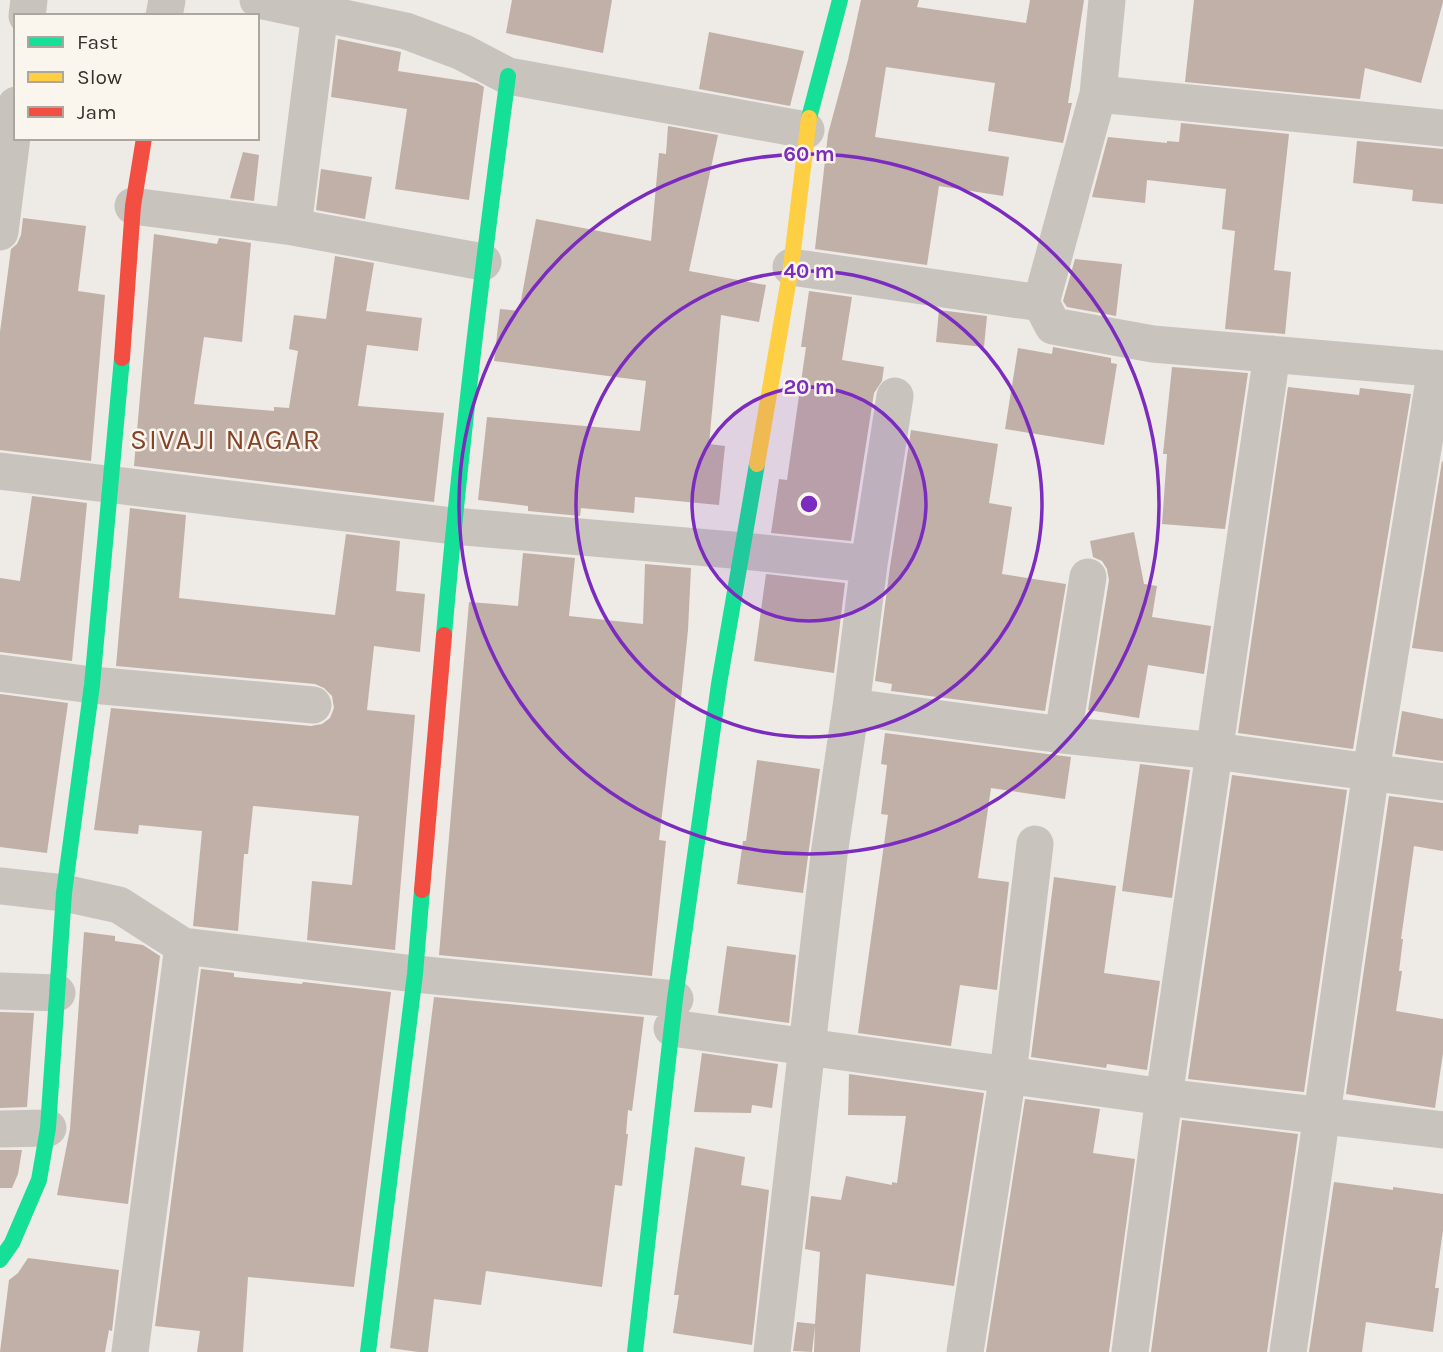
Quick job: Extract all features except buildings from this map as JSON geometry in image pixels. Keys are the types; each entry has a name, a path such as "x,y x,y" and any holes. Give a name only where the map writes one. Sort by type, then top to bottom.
{"street":[{"path":"258,0 406,31 462,52 508,76 806,130"},
{"path":"635,1352 674,1013 719,684 791,267 806,130 840,0"},
{"path":"1107,0 1098,94 1041,303 1053,326 1153,344 1440,369 1371,771 1324,1115 1288,1352"},
{"path":"293,227 320,12"},
{"path":"368,1352 415,974 453,526 483,262 508,76"},
{"path":"1098,94 1443,128"},
{"path":"0,232 14,121"},
{"path":"0,1260 12,1243 39,1180 48,1128 64,893 92,685 125,329 133,206 144,140"},
{"path":"133,206 293,227 483,262"},
{"path":"791,267 1041,303"},
{"path":"1130,1352 1164,1097 1272,354"},
{"path":"772,1352 829,855 895,396"},
{"path":"0,471 453,526 869,564"},
{"path":"1063,735 1088,577"},
{"path":"0,673 92,685 313,705"},
{"path":"851,707 1443,782"},
{"path":"965,1352 1008,1074 1035,844"},
{"path":"0,886 64,893 119,905 183,946 415,974 674,1013 807,1045 1164,1097 1443,1130"},
{"path":"130,1352 183,946"},
{"path":"0,991 57,993"},
{"path":"0,1129 48,1128"}],"traffic: fast":[{"path":"809,118 840,0"},
{"path":"444,635 473,355 508,76"},
{"path":"0,1260 12,1243 39,1180 48,1128 64,893 92,685 122,358"},
{"path":"635,1352 675,999 719,684 757,464"},
{"path":"368,1352 415,974 422,890"}],"traffic: slow":[{"path":"757,464 791,267 809,118"}],"traffic: jam":[{"path":"122,358 133,206 144,140"},
{"path":"422,890 444,635"}],"district":[{"name":"SIVAJI NAGAR","path":"226,439"}]}
